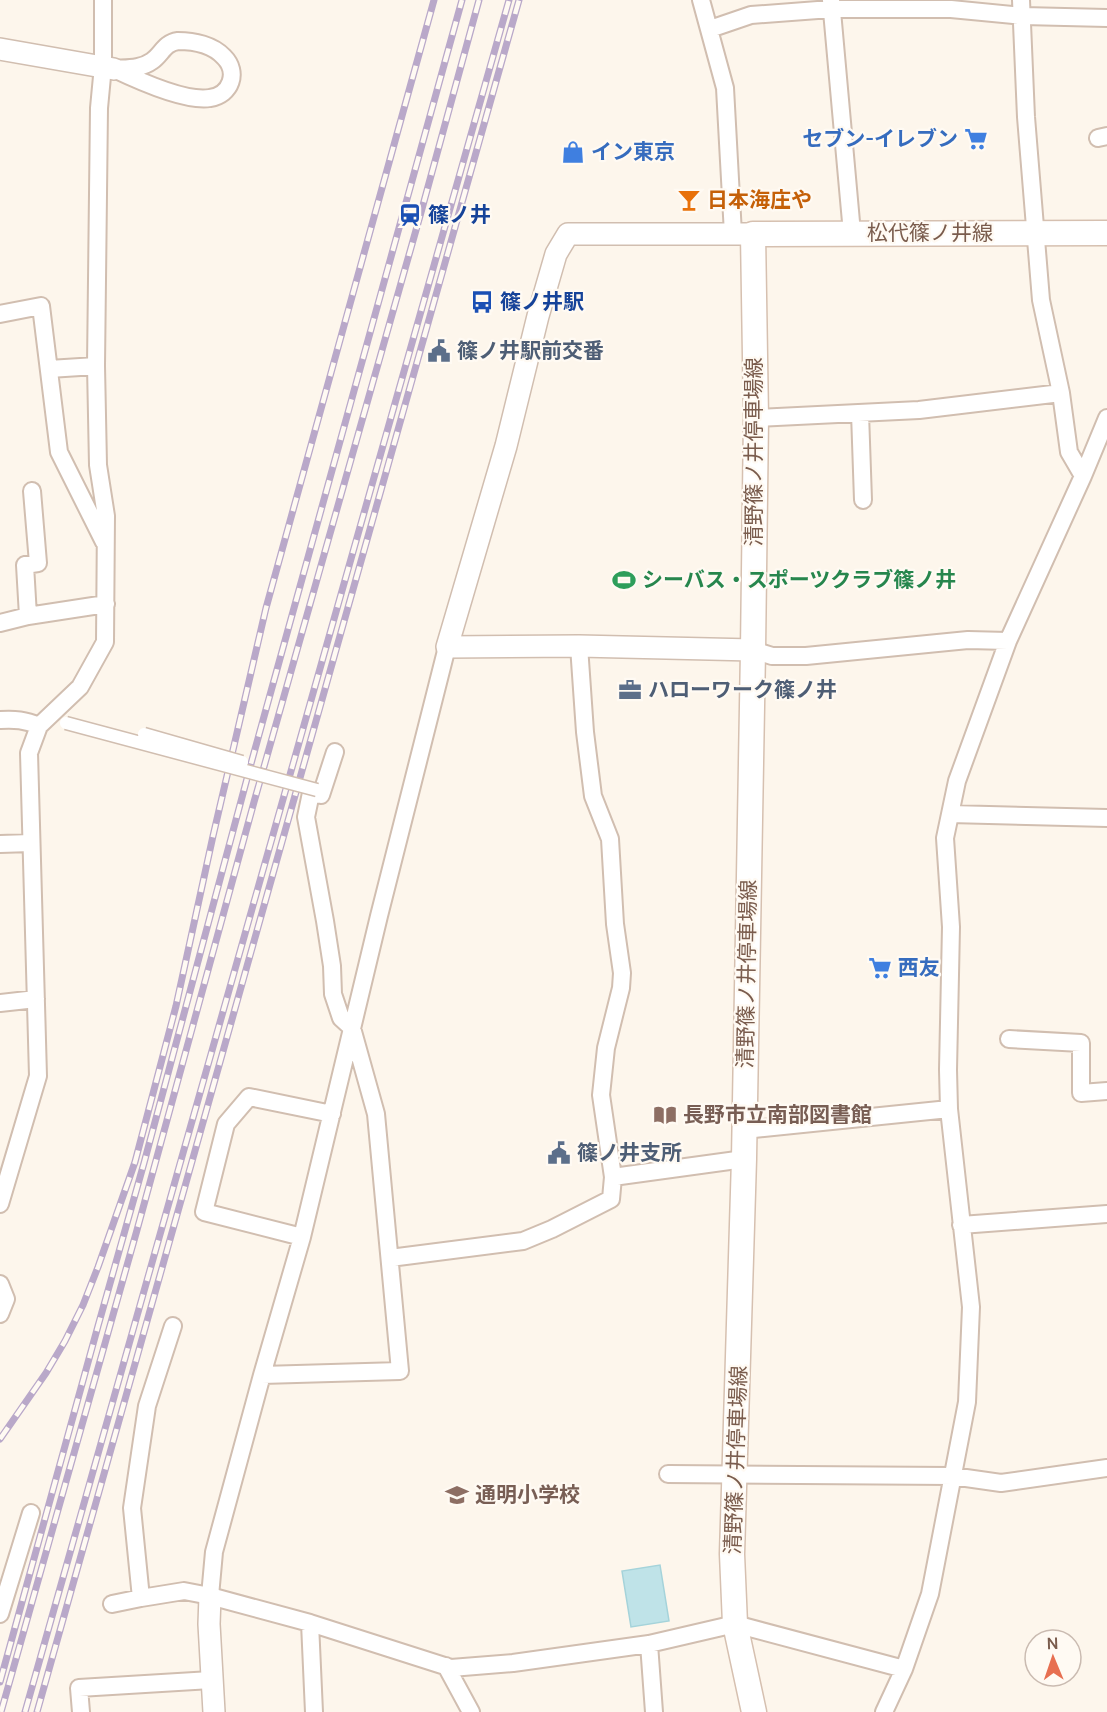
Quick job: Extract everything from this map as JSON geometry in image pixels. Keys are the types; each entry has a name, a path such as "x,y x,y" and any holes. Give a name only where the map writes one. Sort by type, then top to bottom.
{"main road":[{"name":"松代篠ノ井線","path":"743,234 1107,233"},
{"name":"清野篠ノ井停車場線","path":"743,234 756,418 744,1159 732,1554 735,1624 754,1712"}],"street":[{"path":"0,1204 38,1076 29,753 39,726 80,687 105,642 106,516 98,465 96,366 99,108 108,68 103,0"},
{"path":"214,1712 209,1624 214,1552 302,1237 447,647 506,446 556,254 568,234 743,234 725,88 700,0"},
{"path":"710,29 751,15 831,5 951,9 1022,8 1107,18"},
{"path":"831,5 852,233"},
{"path":"1022,8 1026,117 1041,300 1061,393 1069,452 1083,476"},
{"path":"0,49 108,68 188,97 218,96 228,88 232,80 232,70 228,61 219,52 205,45 186,41 167,44 153,60 138,67 108,68"},
{"path":"153,60 157,86"},
{"path":"0,314 41,306 59,452 105,543"},
{"path":"48,369 96,366"},
{"path":"756,418 919,410 1061,393"},
{"path":"860,413 863,500"},
{"path":"884,1712 904,1669 930,1594 967,1402 971,1307 949,1109 951,927 945,838 957,782 1008,641 1107,418"},
{"path":"28,616 25,565 38,562 32,491"},
{"path":"0,623 28,616 106,604"},
{"path":"447,647 579,646 753,650 772,656 806,656 968,640 1008,641"},
{"path":"390,1258 523,1241 611,1199 613,1177 601,1095 606,1048 621,988 622,973 614,910 610,839 593,796 585,732 579,646"},
{"path":"0,720 16,719 39,726"},
{"path":"66,723 317,790"},
{"path":"144,734 242,762"},
{"path":"262,1375 400,1371 376,1114 352,1028 341,1018 333,994 332,966 306,817 311,793 321,795 334,752"},
{"path":"950,814 1107,818"},
{"path":"0,844 31,843"},
{"path":"0,1002 36,999"},
{"path":"1009,1039 1081,1043 1081,1093 1107,1090"},
{"path":"302,1237 204,1212 225,1124 249,1097 332,1113"},
{"path":"744,1130 949,1109"},
{"path":"613,1177 744,1159"},
{"path":"961,1225 1107,1214"},
{"path":"0,1284 6,1299 0,1314"},
{"path":"141,1598 132,1508 147,1407 172,1326"},
{"path":"668,1474 951,1476 1001,1483 1107,1468"},
{"path":"0,1614 31,1513"},
{"path":"112,1604 184,1592 210,1596 310,1623 451,1668 513,1663 649,1644 735,1624 904,1669"},
{"path":"310,1623 314,1712"},
{"path":"649,1644 654,1712"},
{"path":"446,1666 471,1712"},
{"path":"81,1712 79,1688 211,1680"}],"water":[{"path":"660,1565 669,1621 631,1627 622,1571"}],"railway":[{"path":"0,1439 46,1373 83,1305 135,1162 176,1006 266,608 434,0"},
{"path":"0,1682 462,0"},
{"path":"1,1712 479,0"},
{"path":"25,1712 509,0"},
{"path":"37,1712 519,0"}],"place":[{"name":"セブン-イレブン","path":"976,139"},
{"name":"イン東京","path":"573,152"},
{"name":"日本海庄や","path":"689,200"},
{"name":"篠ノ井","path":"410,215"},
{"name":"篠ノ井駅","path":"482,302"},
{"name":"篠ノ井駅前交番","path":"439,351"},
{"name":"シーバス・スポーツクラブ篠ノ井","path":"624,580"},
{"name":"ハローワーク篠ノ井","path":"630,690"},
{"name":"西友","path":"880,968"},
{"name":"長野市立南部図書館","path":"665,1115"},
{"name":"篠ノ井支所","path":"559,1153"},
{"name":"通明小学校","path":"457,1495"}]}
